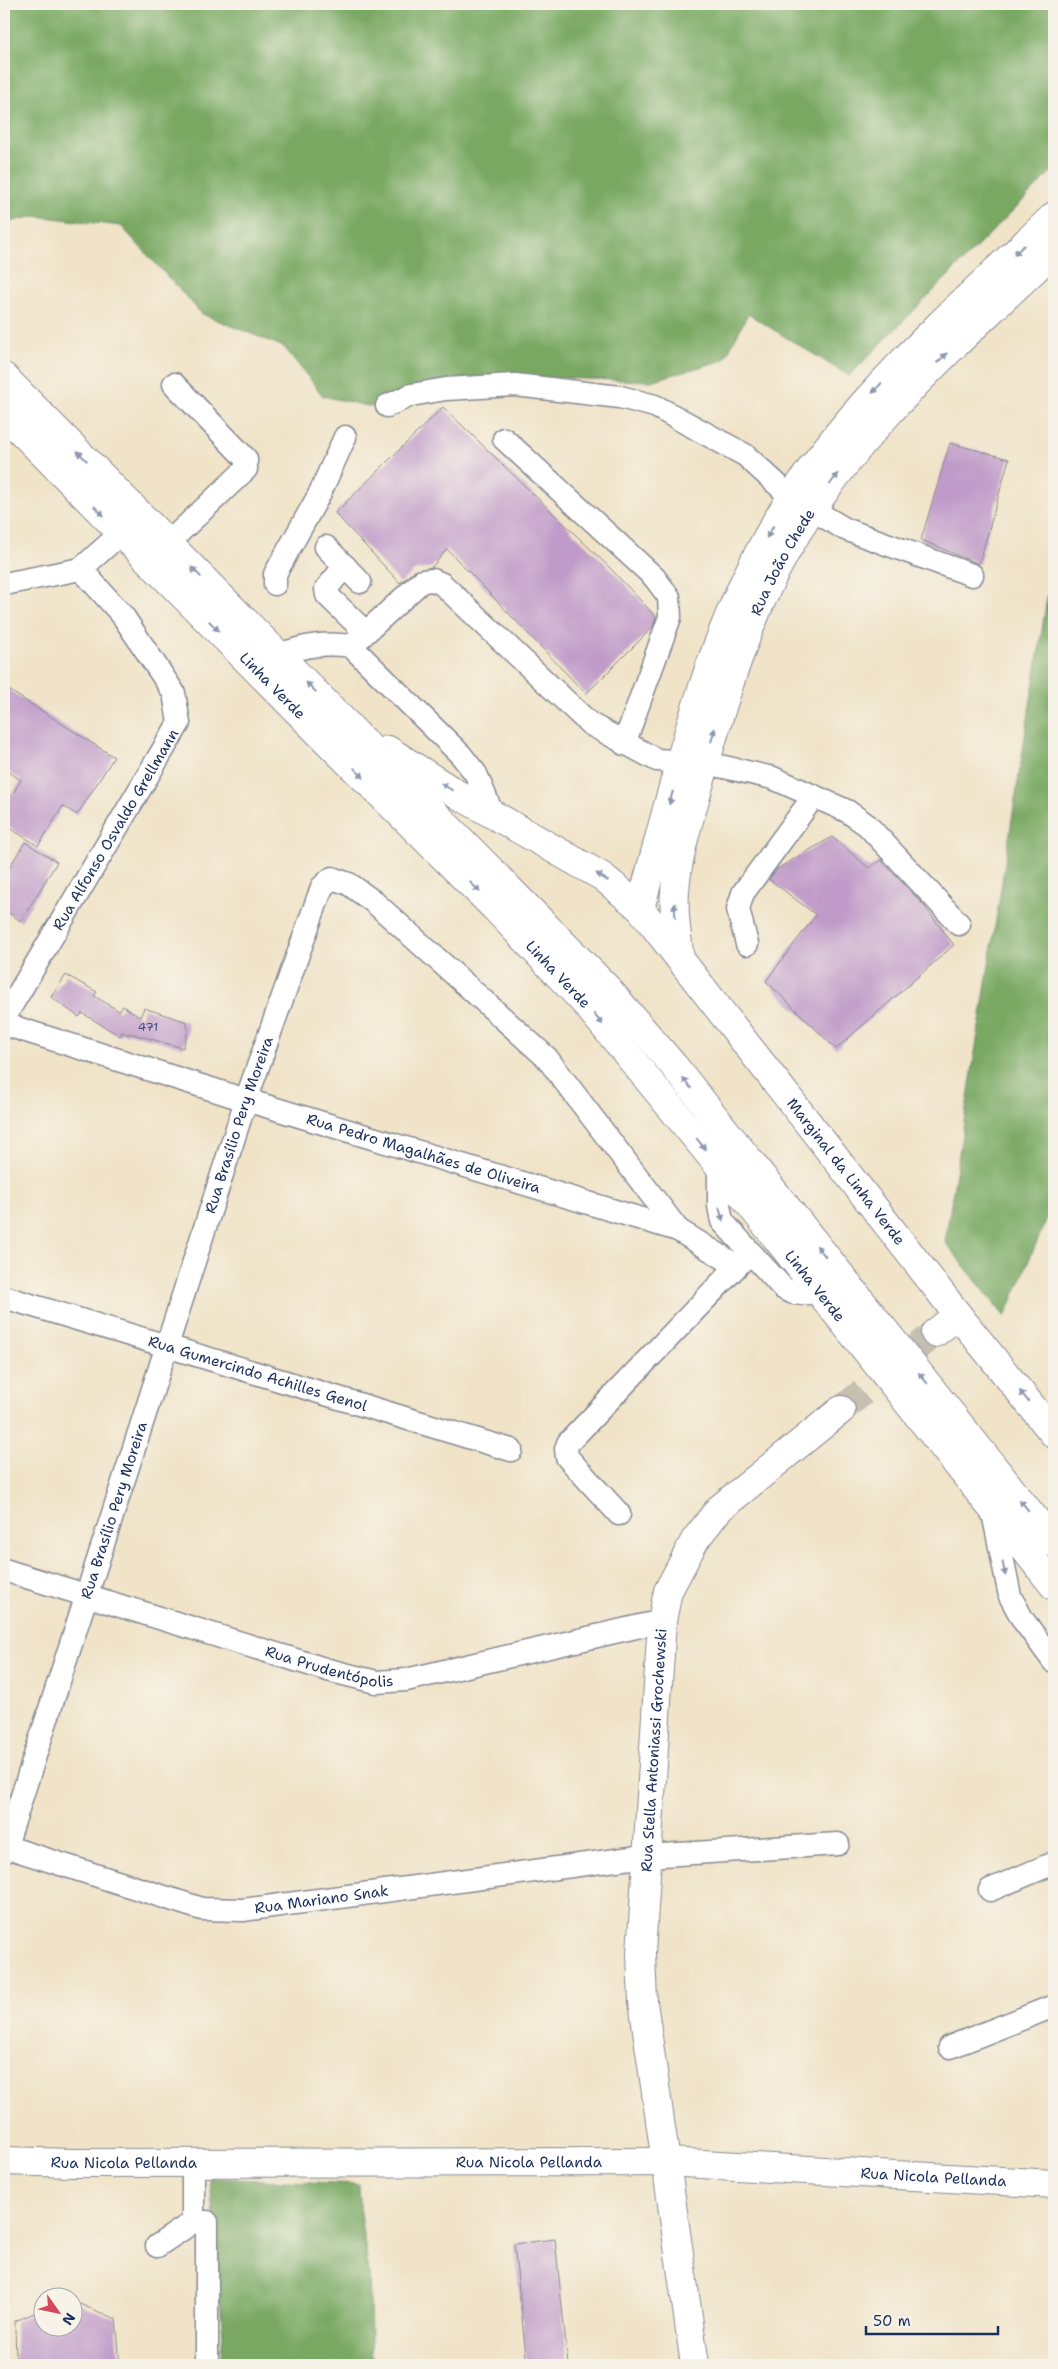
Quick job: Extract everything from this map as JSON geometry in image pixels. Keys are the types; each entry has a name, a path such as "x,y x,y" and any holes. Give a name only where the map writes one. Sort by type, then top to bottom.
{"main road":[{"name":"Rua João Chede","path":"640,908 694,761 725,696 745,638 774,573 801,504 849,459 987,298 1054,216"},
{"name":"Rua João Chede","path":"987,298 1054,251"},
{"name":"Linha Verde","path":"4,377 571,950 640,1025 1054,1543"},
{"name":"Linha Verde","path":"4,414 541,954 638,1065 991,1504 1054,1586"},
{"name":"Marginal da Linha Verde","path":"345,722 494,815 603,877 640,908 958,1315 1054,1434"},
{"name":"Rua João Chede","path":"680,959 675,891 694,761"},
{"path":"935,1333 958,1315"},
{"name":"Rua Stella Antoniassi Grochewski","path":"696,2365 643,2002 641,1954 662,1621 668,1591 695,1540 719,1510 841,1410"},
{"name":"Rua Nicola Pellanda","path":"4,2161 194,2163 666,2162 1054,2184"}],"street":[{"path":"168,543 246,469 247,464 246,460 174,384"},
{"path":"387,406 411,395 446,389 514,385 620,397 655,406 745,455 801,504 845,529 972,575"},
{"path":"276,584 275,574 319,495 345,437"},
{"path":"504,439 654,577 669,597 670,618 624,744"},
{"path":"4,584 81,569 121,533"},
{"path":"326,547 352,574 326,589 327,595 358,639 476,774 494,815"},
{"name":"Rua Alfonso Osvaldo Grellmann","path":"4,1018 179,723 174,693 123,616 81,569"},
{"path":"278,655 313,644 358,639 422,580 434,580 442,584 590,724 624,744 657,760 694,761 773,778 847,811 867,825 959,924"},
{"path":"747,944 738,909 743,893 814,796"},
{"name":"Rua Brasílio Pery Moreira","path":"4,1848 246,1100 322,886 332,878 349,884 374,902 547,1058 678,1230"},
{"name":"Rua Pedro Magalhães de Oliveira","path":"4,1024 246,1100 678,1230 744,1260 791,1293 800,1295 819,1291"},
{"path":"619,1514 567,1457 566,1449 568,1442 744,1260 722,1221 719,1206 719,1166"},
{"name":"Rua Gumercindo Achilles Genol","path":"4,1298 511,1450"},
{"path":"991,1504 1010,1596 1023,1620 1054,1662"},
{"name":"Rua Prudentópolis","path":"4,1570 86,1597 328,1670 376,1682 406,1680 662,1621"},
{"name":"Rua Mariano Snak","path":"4,1848 202,1909 243,1910 646,1856 838,1844"},
{"path":"990,1890 1054,1863"},
{"path":"950,2047 1054,2006"},
{"path":"193,2222 194,2163"},
{"path":"158,2246 193,2222 207,2222 207,2365"}],"green space":[{"path":"4,4 1054,4 1054,169 849,376 748,314 724,360 651,381 489,376 426,383 372,407 323,396 284,347 202,314 121,226 36,216 4,223"},
{"path":"1054,554 1054,1211 1047,1218 1005,1317 945,1242"},
{"path":"210,2178 359,2184 361,2221 369,2272 372,2365 220,2365 223,2335"}],"building":[{"path":"443,407 609,567 656,617 653,627 586,694 447,549 432,567 414,571 400,583 335,513"},
{"path":"950,443 1009,459 979,564 921,540"},
{"path":"4,687 114,757 77,815 63,806 38,846 4,824 4,808 21,780 4,769"},
{"path":"832,837 869,868 881,860 921,902 954,945 836,1049 766,981 816,915 769,879 777,869"},
{"path":"25,842 57,862 21,921 4,910 4,876"},
{"path":"66,975 97,992 94,996 119,1011 123,1006 140,1017 144,1008 187,1022 188,1030 183,1048 129,1033 128,1035 122,1032 120,1036 82,1013 79,1017 51,997"},
{"path":"555,2239 568,2365 527,2365 514,2244"},
{"path":"82,2305 116,2319 120,2365 16,2365 15,2321 32,2314 32,2336 82,2336"}],"tunnel":[{"path":"841,1410 935,1333"}]}
